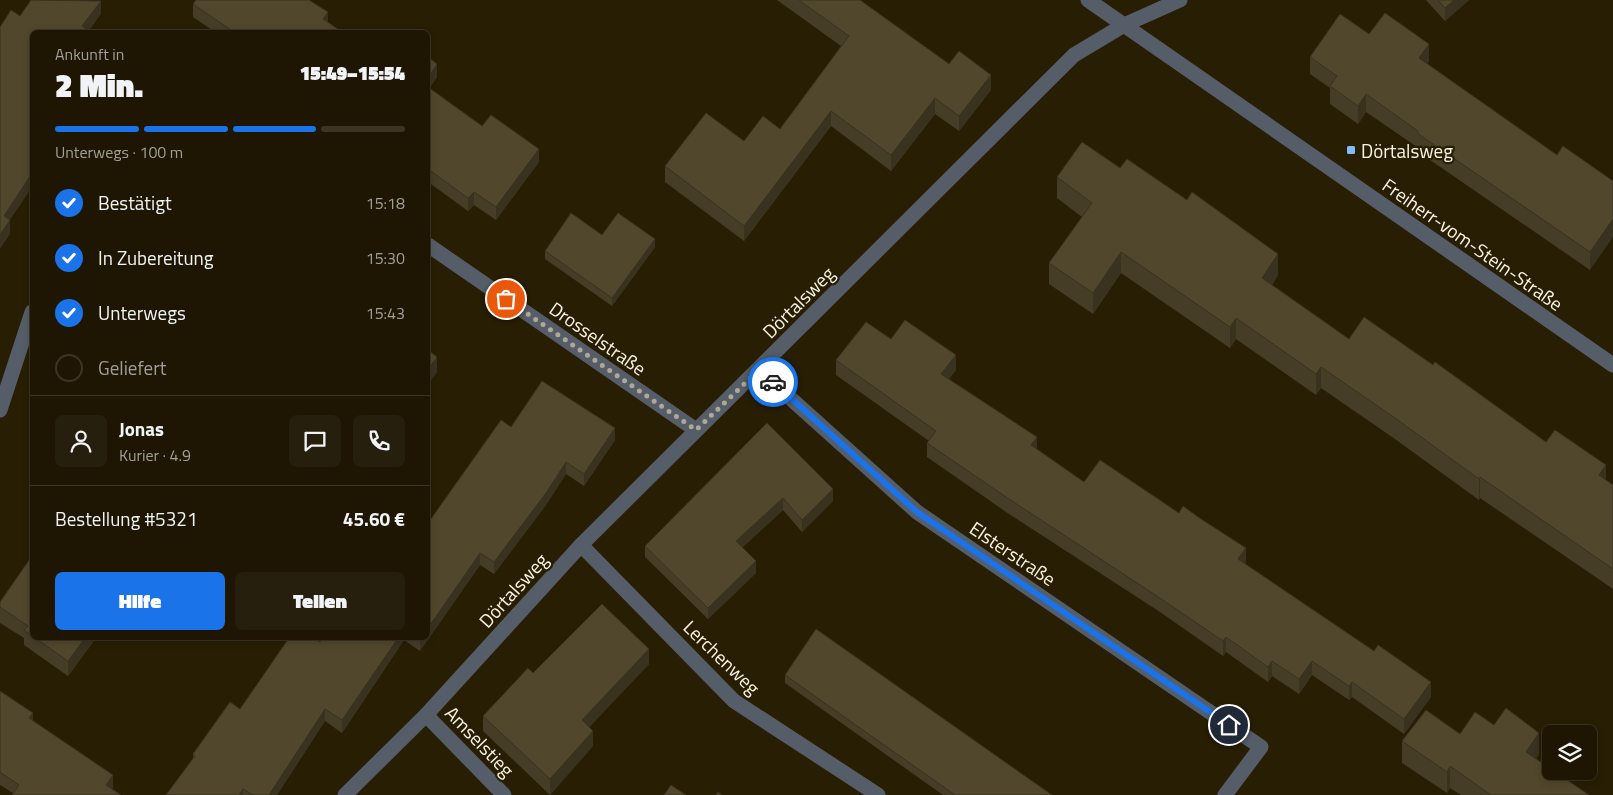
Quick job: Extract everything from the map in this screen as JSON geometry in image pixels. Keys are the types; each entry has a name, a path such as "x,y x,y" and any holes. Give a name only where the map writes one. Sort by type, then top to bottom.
{"street":[{"name":"Freiherr-vom-Stein-Straße","path":"1088,0 1613,365"},
{"name":"Dörtalsweg","path":"345,795 426,715 581,545 1074,55 1124,25 1180,0"},
{"name":"Drosselstraße","path":"430,246 696,430"},
{"path":"0,410 30,318"},
{"name":"Elsterstraße","path":"759,370 917,512 1262,747 1225,795"},
{"name":"Lerchenweg","path":"581,545 734,701 878,795"},
{"name":"Amselstieg","path":"426,715 504,795"}],"building":[{"path":"31,0 101,1 82,26 88,30 30,30 30,176 4,216 10,220 0,235 0,27 11,10 20,16"},
{"path":"196,0 309,0 328,12 323,19 339,30 231,30 193,4"},
{"path":"799,0 860,0 949,64 959,51 991,75 959,116 935,98 891,155 831,111 744,226 665,166 706,113 744,141 763,116 780,129 849,36"},
{"path":"1438,0 1454,0 1445,8"},
{"path":"1385,13 1429,44 1419,58 1557,155 1563,146 1613,181 1613,219 1590,252 1417,133 1418,131 1366,94 1358,106 1330,86 1337,76 1310,57 1340,14 1369,34"},
{"path":"430,59 437,64 430,75"},
{"path":"430,88 482,126 491,115 539,149 496,207 474,192 468,198 430,170"},
{"path":"1082,142 1120,168 1127,159 1187,200 1192,192 1278,254 1262,278 1349,339 1364,317 1433,365 1435,362 1546,442 1555,430 1606,465 1599,475 1613,485 1613,569 1480,477 1479,479 1321,367 1316,374 1236,318 1230,327 1121,252 1093,293 1049,263 1092,203 1057,177"},
{"path":"571,213 602,235 618,213 655,239 612,298 545,251"},
{"path":"905,320 956,355 941,374 1037,437 1031,445 1084,482 1100,460 1179,513 1183,506 1246,548 1238,559 1374,651 1378,645 1431,682 1404,719 1352,682 1349,686 1312,661 1299,679 1272,661 1268,667 1226,637 1223,641 927,443 936,431 836,360 866,322 891,339"},
{"path":"430,352 437,357 430,367"},
{"path":"542,381 615,428 584,474 566,462 546,493 494,562 480,553 430,625 430,520 501,420 511,427"},
{"path":"767,423 833,489 802,520 783,498 736,541 756,561 708,608 645,546"},
{"path":"30,559 30,634 24,630 28,626 0,607 0,602"},
{"path":"602,604 649,649 582,720 593,731 550,779 483,716 528,668 533,673"},
{"path":"816,629 1052,795 955,795 785,675"},
{"path":"38,640 84,640 68,661"},
{"path":"288,640 316,640 320,642 322,640 397,640 342,720 325,709 269,795 253,795 243,789 239,795 166,795 195,756 193,754 230,702 240,709"},
{"path":"0,691 33,713 29,718 113,775 106,785 121,795 12,795 19,785 0,772"},
{"path":"1506,708 1539,733 1526,752 1542,763 1542,780 1567,780 1589,795 1491,795 1450,766 1447,772 1402,741 1426,710 1460,734 1475,712 1494,725"},
{"path":"671,785 686,795 664,795"}],"way so far":[{"path":"506,299 696,430 759,370 773,382"}],"place":[{"name":"Dörtalsweg","path":"1351,150"}],"route":[{"path":"773,382 917,512 1229,725"}]}
